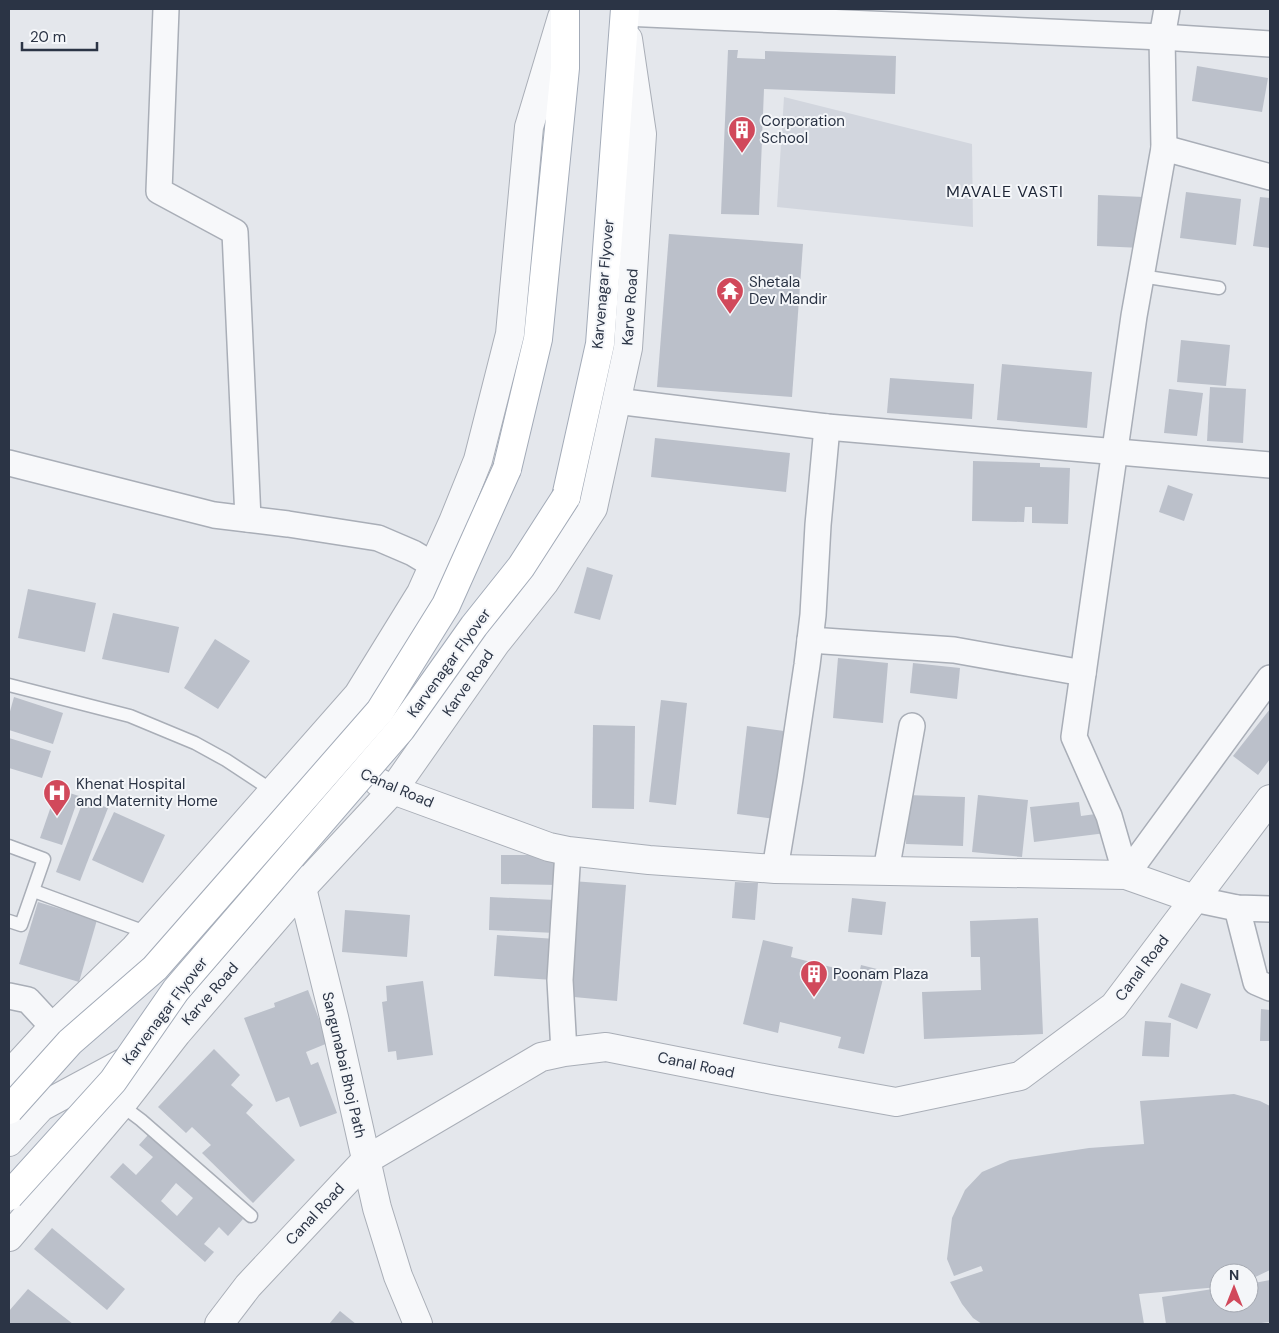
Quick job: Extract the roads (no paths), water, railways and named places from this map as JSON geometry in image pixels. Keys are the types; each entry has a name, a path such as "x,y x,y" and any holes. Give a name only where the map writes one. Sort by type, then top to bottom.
{"main road":[{"name":"Karvenagar Flyover","path":"9,1110 70,1042 155,968 380,712 446,606 506,469 538,339 565,68 565,9"},
{"name":"Karvenagar Flyover","path":"9,1196 113,1081 176,990 401,729 474,626 521,567 566,497 600,344 624,11"}],"street":[{"path":"166,9 158,191 235,232 248,519"},
{"path":"9,1075 53,1027 148,934 358,695 420,592 478,460 510,334 529,127 565,9"},
{"path":"1126,875 1108,816 1074,737 1141,276 1164,148 1162,37 1167,9"},
{"path":"624,11 1270,44"},
{"name":"Karve Road","path":"9,1236 121,1105 177,1033 302,888 394,790 496,643 544,583 593,508 628,348 642,134 624,11"},
{"path":"1164,148 1270,177"},
{"path":"616,401 828,427 1270,465"},
{"path":"774,869 792,769 810,640 828,427"},
{"path":"9,463 214,515 378,538 413,553 433,565"},
{"path":"810,640 954,650 1084,673"},
{"path":"1126,875 1270,678"},
{"path":"886,871 912,726"},
{"name":"Canal Road","path":"311,749 394,790 549,847 568,851 650,860 774,869 1126,875 1194,899"},
{"name":"Canal Road","path":"219,1324 248,1286 366,1160 541,1057 606,1046 772,1080 896,1102 1020,1076 1114,1006 1270,799"},
{"name":"Sangunabai Bhoj Path","path":"247,820 302,888 334,1017 377,1208 398,1276 418,1324"},
{"path":"564,1052 560,980 568,851"},
{"path":"1194,899 1237,908 1270,909"},
{"path":"1237,908 1256,982 1270,988"},
{"path":"41,1108 92,988"},
{"path":"9,996 28,1000 53,1027"},
{"path":"9,1142 41,1108 177,1033"}],"lane":[{"path":"1141,276 1219,288"},
{"path":"9,685 130,716 195,743 226,760 273,791"},
{"path":"9,846 44,859 21,925 9,921"},
{"path":"34,891 148,934"},
{"path":"121,1105 141,1120 251,1216"}],"place":[{"name":"Corporation School","path":"742,154"},
{"name":"Shetala Dev Mandir","path":"730,315"},
{"name":"Khenat Hospital and Maternity Home","path":"57,817"},
{"name":"Poonam Plaza","path":"814,998"}],"district":[{"name":"MAVALE VASTI","path":"1005,191"}]}
